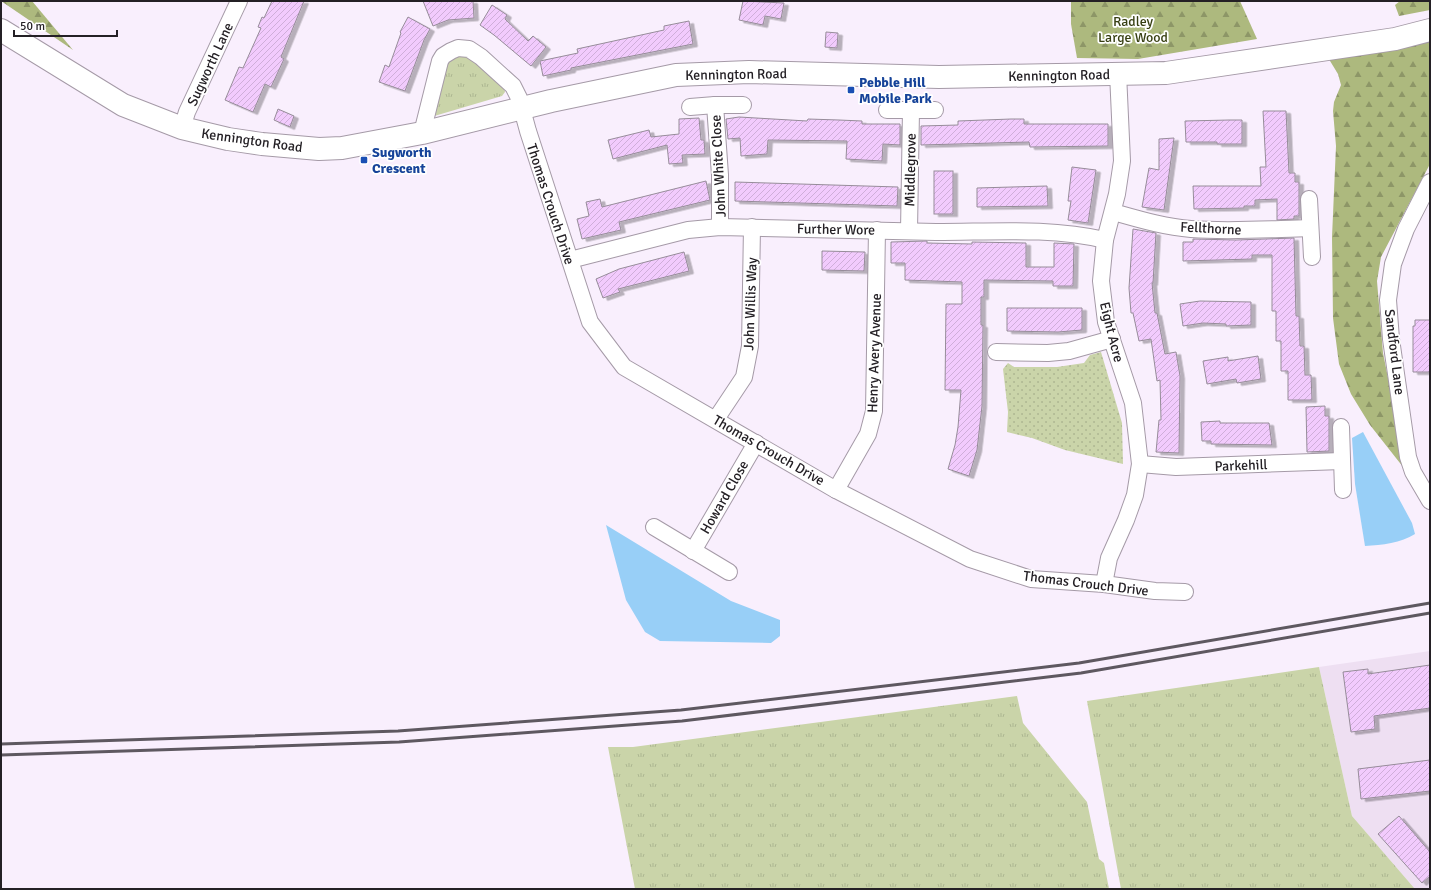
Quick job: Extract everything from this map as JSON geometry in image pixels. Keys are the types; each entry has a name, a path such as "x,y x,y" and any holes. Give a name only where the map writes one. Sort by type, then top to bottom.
{"street":[{"name":"Sugworth Lane","path":"182,128 187,112 239,1"},
{"name":"Kennington Road","path":"1,30 123,105 182,128 228,139 262,144 319,148 342,148 422,133 636,82 676,75 718,72 940,78 1166,73 1395,39 1430,30"},
{"path":"422,133 440,61 443,56 458,48 469,49 481,57 513,86 521,109"},
{"name":"Eight Acre","path":"1104,584 1109,558 1126,520 1134,495 1140,464 1133,404 1112,339 1103,305 1101,281 1105,240 1113,212 1122,161 1118,73"},
{"name":"John White Close","path":"715,105 720,175 720,227"},
{"name":"John White Close","path":"690,107 742,105"},
{"name":"Thomas Crouch Drive","path":"521,109 590,322 624,367 836,490 970,559 1031,579 1104,584 1155,591 1185,592"},
{"path":"887,110 935,110"},
{"name":"Middlegrove","path":"909,231 911,110"},
{"name":"Sandford Lane","path":"1430,182 1406,229 1393,264 1388,300 1391,340 1408,457 1413,472 1430,501"},
{"path":"1309,199 1312,258"},
{"name":"Fellthorne","path":"1113,212 1153,223 1189,229 1229,231 1310,228"},
{"name":"Further Wore","path":"570,260 688,230 720,227 909,231 1045,231 1071,233 1105,240"},
{"name":"John Willis Way","path":"716,419 744,377 749,354 752,227"},
{"name":"Henry Avery Avenue","path":"836,490 868,434 874,411 877,230"},
{"path":"996,352 1048,353 1069,351 1112,339"},
{"path":"1341,427 1343,490"},
{"name":"Howard Close","path":"693,551 756,443"},
{"name":"Parkehill","path":"1140,464 1176,467 1342,461"},
{"name":"Howard Close","path":"654,527 729,572"}],"shaded area":[{"path":"1430,651 1430,889 1415,889 1352,816 1319,667"}],"green space":[{"path":"1,1 32,1 73,50"},
{"name":"Radley Large Wood","path":"1071,1 1240,1 1257,39 1138,59 1077,58 1071,24"},
{"path":"1400,1 1430,1 1430,10 1399,16 1395,5"},
{"path":"1430,41 1430,164 1381,257 1377,281 1383,353 1407,472 1370,425 1351,394 1339,364 1333,318 1332,237 1336,146 1333,111 1334,102 1341,85 1338,74 1327,56"},
{"path":"453,56 470,56 503,82 505,92 502,96 431,117 442,68"},
{"path":"1101,352 1122,423 1123,464 1065,450 1032,438 1007,432 1008,412 1003,369 1008,363 1014,367 1057,367 1084,363 1090,355"},
{"path":"1319,667 1352,816 1415,889 1121,889 1087,701"},
{"path":"1017,696 1023,723 1087,802 1099,859 1104,863 1109,889 635,889 608,747 633,747"}],"water":[{"path":"1363,432 1412,523 1415,534 1404,540 1365,546 1355,484 1352,438"},
{"path":"606,525 731,601 780,620 780,636 771,643 660,641 645,632 626,600"}],"building":[{"path":"272,1 304,1 281,57 284,59 271,87 265,84 253,112 225,100 239,67 243,68 261,28 258,27 262,17 264,18"},
{"path":"423,1 473,1 474,18 448,20 433,26"},
{"path":"743,1 784,3 781,19 765,16 763,25 739,20"},
{"path":"492,5 507,15 505,19 528,41 533,36 546,47 531,66 480,25"},
{"path":"408,17 430,29 424,40 405,91 379,82 385,65 389,67 401,33 400,32"},
{"path":"689,21 693,44 571,68 571,70 543,76 540,61 578,53 577,49 664,30 664,26"},
{"path":"826,32 838,33 837,48 825,47"},
{"path":"278,109 294,116 290,127 274,120"},
{"path":"1263,111 1286,111 1289,173 1295,173 1295,182 1299,182 1299,216 1294,216 1294,219 1277,220 1277,199 1255,200 1255,206 1244,206 1244,208 1194,209 1193,186 1261,186 1260,167 1266,167"},
{"path":"739,117 807,121 808,119 862,121 862,124 900,124 900,145 883,144 882,161 846,159 847,141 768,140 767,154 741,156 740,138 728,139 726,119"},
{"path":"699,118 701,140 704,140 705,154 682,155 683,163 669,164 667,145 613,159 608,140 649,130 651,137 679,134 679,119"},
{"path":"1024,119 1024,124 1108,124 1108,146 1030,147 1029,142 921,145 921,126 958,125 958,121"},
{"path":"1242,120 1242,144 1186,142 1185,121"},
{"path":"1174,138 1164,210 1142,207 1149,168 1159,170 1159,139"},
{"path":"1072,167 1096,170 1088,223 1068,220 1071,201 1068,201"},
{"path":"934,171 953,171 953,214 934,214"},
{"path":"706,181 710,200 619,222 621,230 582,239 577,219 589,216 586,202 600,199 602,207"},
{"path":"735,182 898,187 897,206 735,201"},
{"path":"1047,186 1048,206 977,207 977,188"},
{"path":"1133,229 1156,233 1152,283 1155,313 1157,313 1165,354 1176,352 1180,376 1179,453 1156,452 1159,420 1161,420 1160,380 1157,381 1151,339 1139,341 1133,313 1131,313 1129,288"},
{"path":"1294,238 1296,316 1299,316 1300,346 1304,346 1305,375 1311,375 1312,400 1288,400 1288,371 1281,371 1281,341 1276,341 1276,311 1272,311 1272,255 1252,255 1252,259 1183,261 1183,242 1193,242 1193,239 1236,240"},
{"path":"927,241 927,243 972,244 972,242 1026,243 1026,267 1054,267 1054,243 1074,244 1073,286 1053,286 1053,281 984,280 984,297 981,297 981,325 983,325 982,406 977,450 969,476 948,469 955,445 958,427 961,390 945,390 946,304 962,304 962,282 905,280 905,263 891,263 891,242"},
{"path":"822,251 865,252 864,271 822,270"},
{"path":"684,252 689,271 618,289 620,292 603,298 596,279 619,269"},
{"path":"1200,301 1251,302 1251,325 1226,326 1226,324 1203,323 1183,326 1180,304"},
{"path":"1007,308 1082,308 1082,330 1058,332 1007,331"},
{"path":"1415,320 1430,320 1430,372 1413,372 1413,326 1415,326"},
{"path":"1258,356 1261,379 1237,383 1236,379 1207,384 1203,361 1228,357 1228,361"},
{"path":"1325,406 1325,416 1329,416 1329,451 1307,452 1306,407"},
{"path":"1220,421 1220,423 1269,423 1272,445 1211,444 1211,441 1202,441 1201,422"},
{"path":"1430,665 1430,708 1374,716 1375,729 1351,732 1343,672 1368,669 1368,674"},
{"path":"1430,760 1430,791 1361,799 1358,769"},
{"path":"1399,816 1430,852 1430,876 1422,883 1378,834"}],"railway":[{"path":"1,744 398,731 681,710 1079,663 1430,603"},
{"path":"1,755 399,742 682,721 1081,673 1430,613"}],"place":[{"name":"Pebble Hill Mobile Park","path":"851,90"},
{"name":"Sugworth Crescent","path":"364,160"}]}
